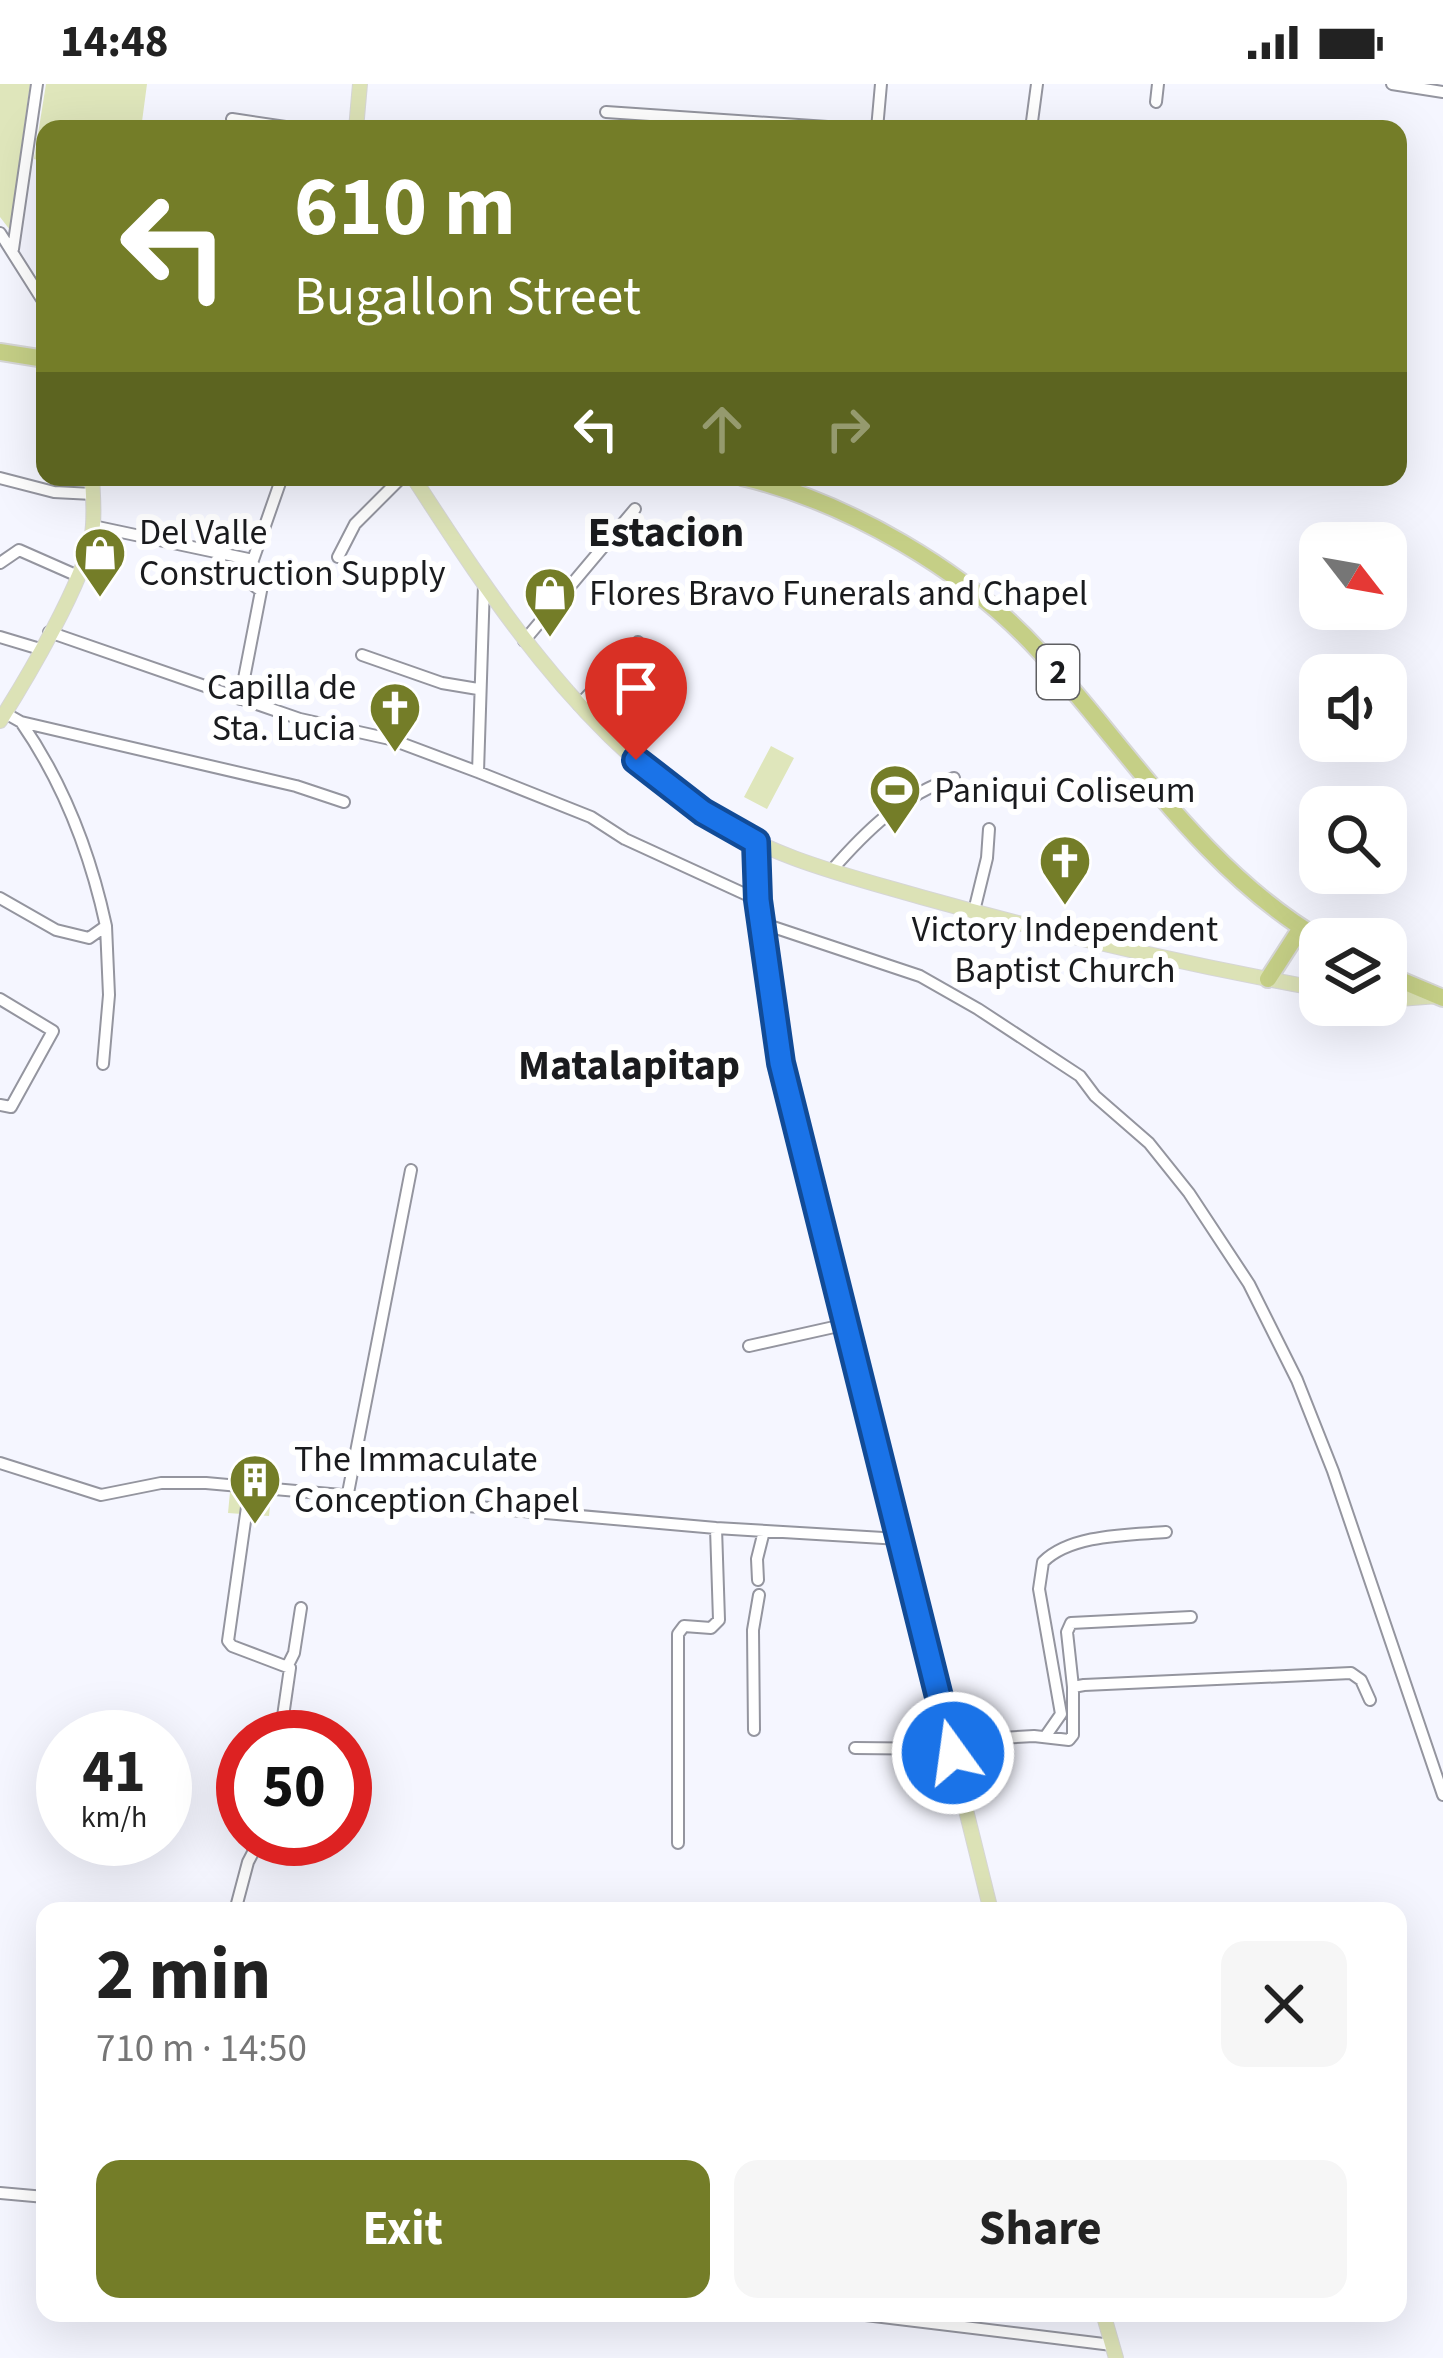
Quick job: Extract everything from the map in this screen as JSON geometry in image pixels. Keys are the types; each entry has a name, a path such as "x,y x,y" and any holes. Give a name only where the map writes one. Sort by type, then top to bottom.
{"highway":[{"path":"0,352 36,358"},
{"name":"2","path":"769,486 863,525 932,562 997,608 1058,671 1208,848 1299,926"},
{"path":"1268,979 1299,931"},
{"path":"1407,983 1440,998"}],"main road":[{"path":"357,120 360,84"},
{"path":"3,717 78,575 93,526 93,486"},
{"path":"419,486 524,641 579,705 688,802 756,842 831,871 974,911 1127,951 1299,984"},
{"path":"756,842 758,900 781,1063 989,1902"},
{"path":"1407,999 1440,998"},
{"path":"1106,2322 1114,2352"}],"street":[{"path":"13,248 37,84"},
{"path":"879,120 881,84"},
{"path":"1032,120 1037,84"},
{"path":"1156,103 1158,84"},
{"path":"1392,84 1443,92"},
{"path":"606,112 724,120"},
{"path":"232,119 239,120"},
{"path":"0,233 36,285"},
{"path":"0,478 54,492 93,494"},
{"path":"240,699 261,592 247,580 279,486"},
{"path":"338,556 355,524 393,486"},
{"path":"524,641 635,509"},
{"path":"93,526 253,560"},
{"path":"0,563 19,550 78,575"},
{"path":"478,772 484,585"},
{"path":"49,632 240,699 329,728 390,740 478,772 591,817 625,839 758,900"},
{"path":"0,637 40,649"},
{"path":"579,705 638,643"},
{"path":"362,655 442,683 478,689"},
{"path":"3,717 296,786 344,802"},
{"path":"21,722 72,809 95,876 106,926 109,995 103,1064"},
{"path":"831,871 890,812 921,790 954,778"},
{"path":"974,911 989,829"},
{"path":"0,898 56,930 88,938 106,926"},
{"path":"761,923 920,976 957,996 1080,1076 1162,1159 1249,1284 1298,1380 1443,1795"},
{"path":"0,999 52,1031 11,1107 0,1105"},
{"path":"348,1493 411,1171"},
{"path":"749,1346 843,1325"},
{"path":"0,1464 100,1495 161,1483 250,1486 716,1528 900,1539"},
{"path":"250,1486 228,1641 288,1665"},
{"path":"678,1843 678,1634 684,1626 711,1628 719,1620 716,1528"},
{"path":"758,1580 757,1558 764,1531"},
{"path":"1045,1737 1061,1714 1039,1589 1043,1562 1056,1552 1091,1540 1166,1532"},
{"path":"754,1730 753,1630 759,1595"},
{"path":"283,1710 301,1608"},
{"path":"855,1748 1045,1737 1064,1742 1073,1735 1066,1632 1071,1623 1191,1617"},
{"path":"1072,1687 1351,1673 1361,1680 1370,1700"},
{"path":"237,1902 247,1866"},
{"path":"0,2193 36,2196"},
{"path":"910,2322 1114,2352"}],"green space":[{"path":"0,84 30,84 10,230 0,217"},
{"path":"46,84 147,84 142,120 40,120"},
{"path":"771,746 794,758 767,809 744,797"},
{"path":"230,1492 271,1496 269,1516 228,1513"}],"place":[{"name":"Del Valle Construction Supply","path":"100,599"},
{"name":"Flores Bravo Funerals and Chapel","path":"550,639"},
{"name":"Capilla de Sta. Lucia","path":"395,754"},
{"name":"Paniqui Coliseum","path":"895,836"},
{"name":"Victory Independent Baptist Church","path":"1065,907"},
{"name":"The Immaculate Conception Chapel","path":"255,1526"}],"district":[{"name":"Estacion","path":"666,533"},
{"name":"Matalapitap","path":"629,1066"}],"route":[{"path":"636,760 703,812 756,842 758,900 781,1063 953,1753"}]}
